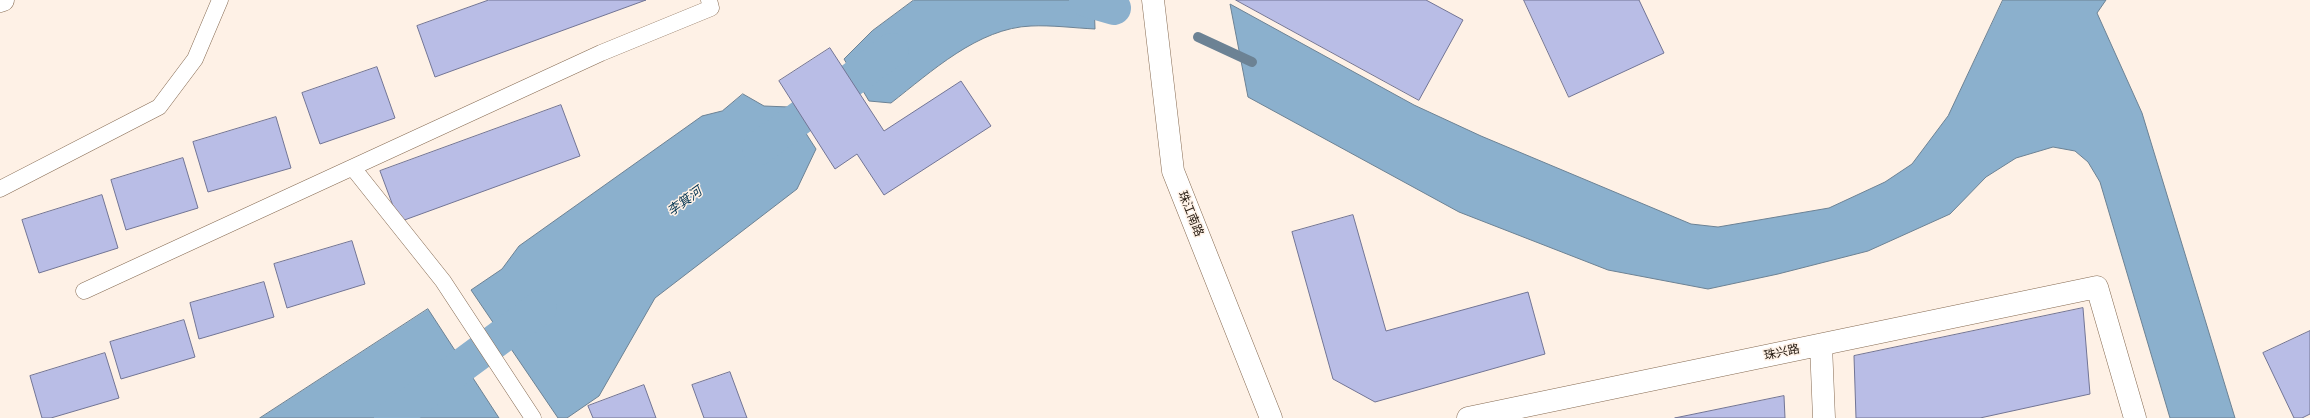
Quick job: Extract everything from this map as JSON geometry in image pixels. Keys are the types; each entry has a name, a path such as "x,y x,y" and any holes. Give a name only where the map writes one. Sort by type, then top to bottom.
{"street":[{"name":"珠江南路","path":"1153,0 1173,171 1271,418"},
{"name":"珠兴路","path":"1468,418 2097,288 2135,418"},
{"path":"1821,345 1824,418"}],"lane":[{"path":"0,189 159,107 195,59 220,0"},
{"path":"84,291 601,53 711,8 709,0"},
{"path":"353,168 449,290 529,412"}],"water":[{"path":"914,0 1094,0 1095,29 1031,26 1011,29 992,35 974,43 956,54 891,103 869,101 844,59 872,31"},
{"path":"2003,0 2106,0 2097,13 2142,113 2235,418 2170,418 2100,182 2088,162 2075,151 2053,147 2016,158 1986,177 1950,214 1868,251 1778,274 1708,289 1608,270 1459,212 1248,97 1230,4 1414,105 1481,136 1691,224 1718,227 1829,208 1885,182 1912,164 1948,116"},
{"path":"743,94 764,106 789,107 816,149 797,189 655,298 599,396 567,418 558,418 471,290 502,269 519,246 702,116 722,111"},
{"path":"428,309 499,418 260,418"}],"building":[{"path":"489,0 646,0 435,77 417,26"},
{"path":"1236,0 1426,0 1463,20 1419,100"},
{"path":"1524,0 1639,0 1664,53 1569,97"},
{"path":"830,48 884,131 961,81 991,126 884,195 857,154 835,169 779,81"},
{"path":"377,67 395,118 320,144 302,93"},
{"path":"561,105 580,156 399,222 380,171"},
{"path":"276,117 291,168 208,192 193,142"},
{"path":"183,158 198,208 126,230 111,180"},
{"path":"102,195 118,248 39,273 22,220"},
{"path":"1353,215 1386,331 1528,292 1545,354 1375,402 1333,379 1292,232"},
{"path":"352,241 365,284 287,308 274,264"},
{"path":"264,282 274,317 199,339 190,303"},
{"path":"2083,308 2090,394 1980,418 1856,418 1854,356"},
{"path":"184,320 195,357 121,379 110,342"},
{"path":"2310,331 2310,414 2302,418 2294,418 2263,353"},
{"path":"105,353 119,398 51,418 42,418 30,376"},
{"path":"730,372 747,418 704,418 692,385"},
{"path":"644,385 656,418 593,418 588,406"},
{"path":"1784,396 1785,418 1675,418"}],"waterway":[{"name":"李箕河","path":"1086,0 1114,8"},
{"path":"1198,37 1252,62"},
{"name":"李箕河","path":"759,148 892,50"},
{"name":"李箕河","path":"391,418 540,308"}]}
